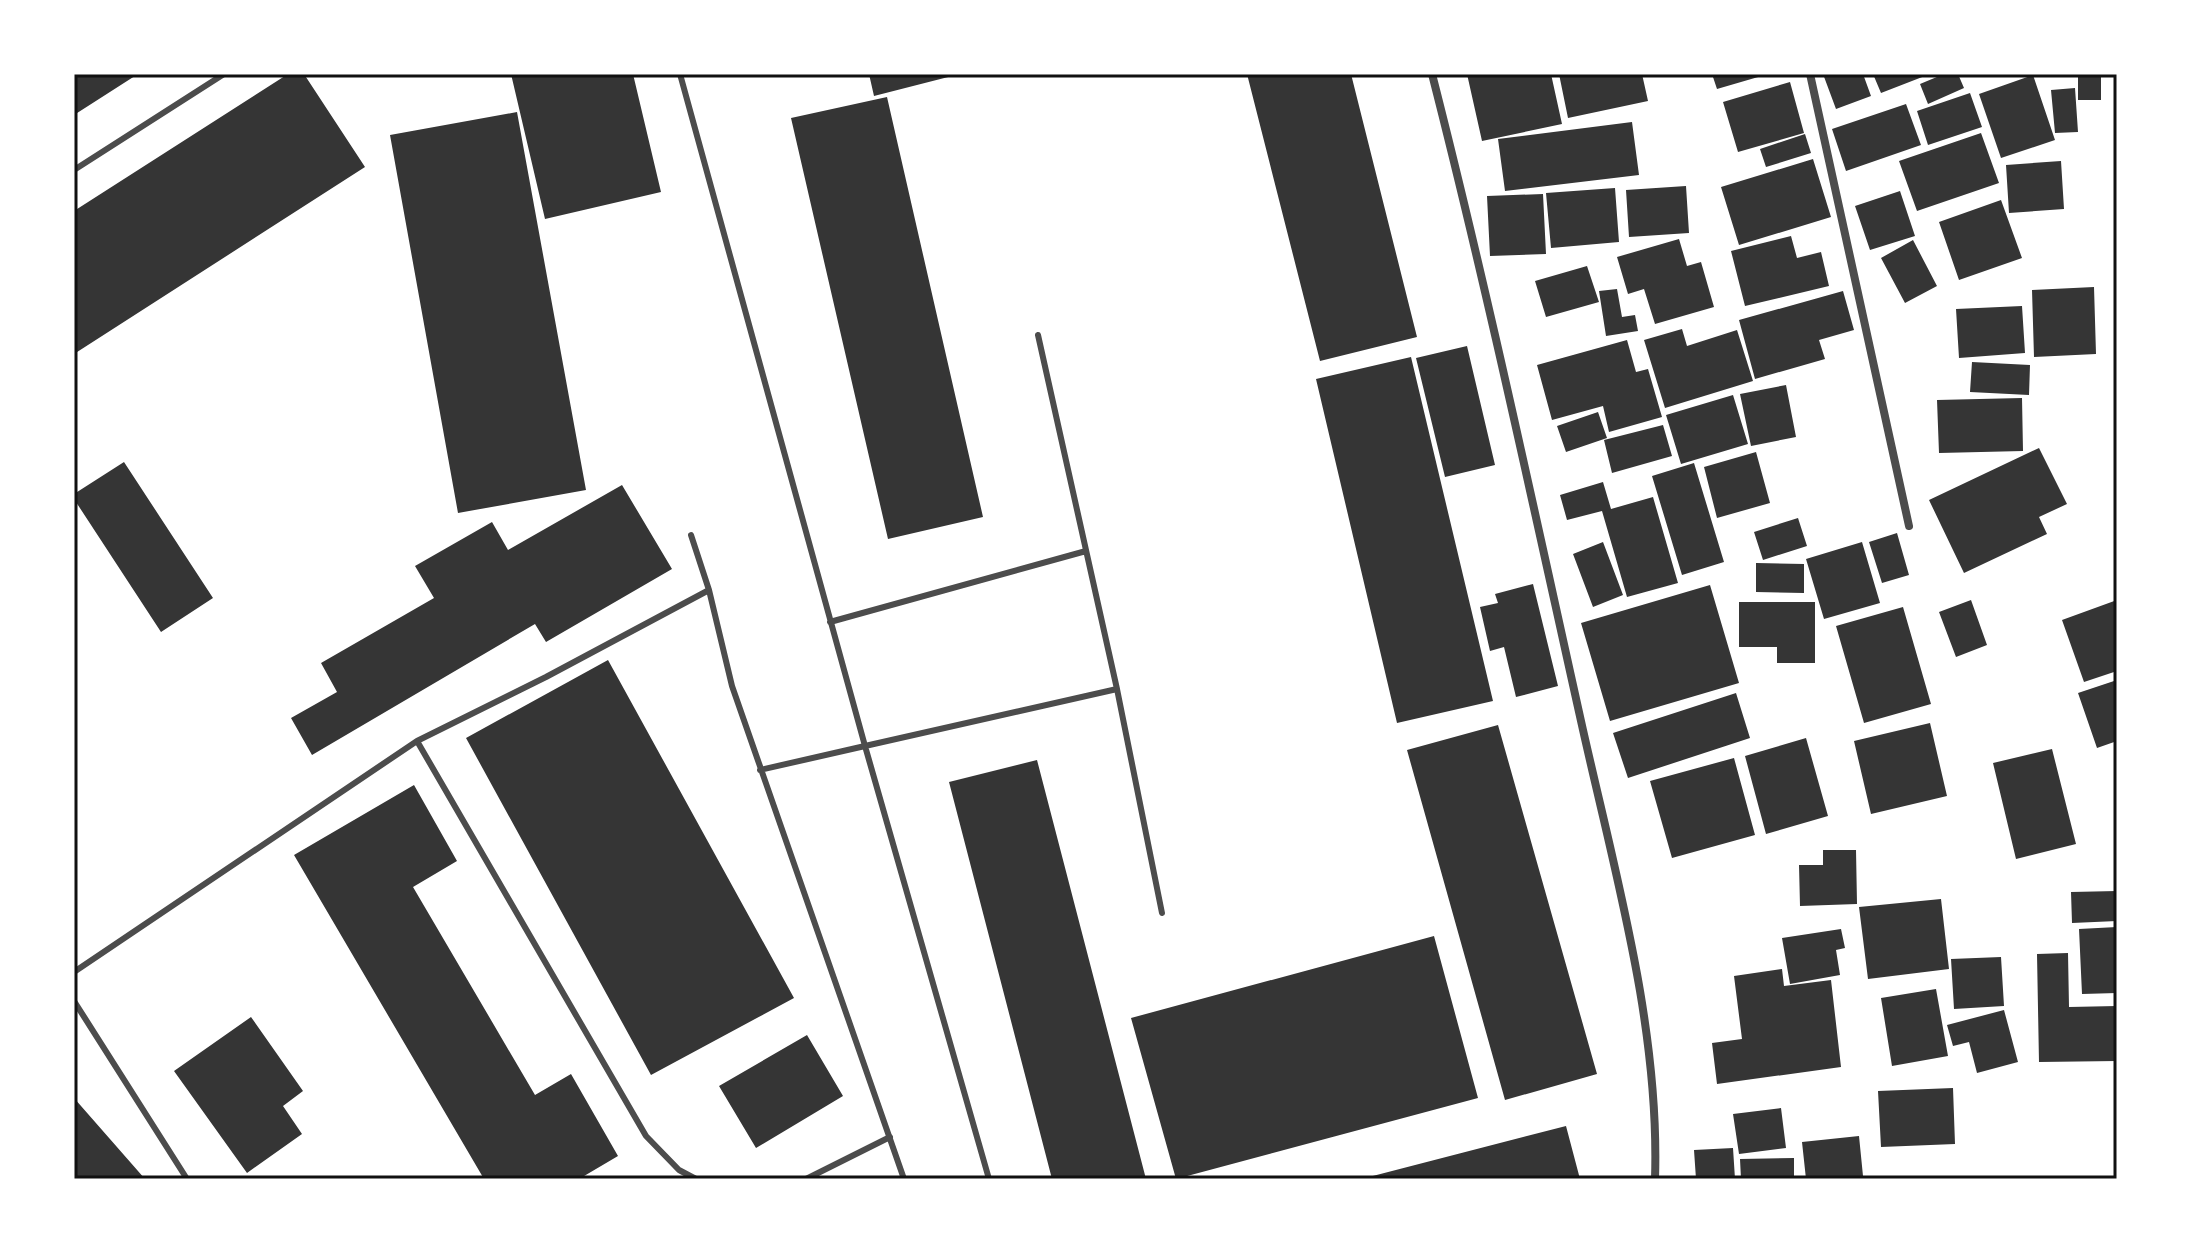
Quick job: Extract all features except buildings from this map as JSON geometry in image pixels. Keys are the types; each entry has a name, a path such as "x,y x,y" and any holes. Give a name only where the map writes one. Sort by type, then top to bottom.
{"street":[{"path":"1432,74 1477,251 1642,998 1656,1144 1655,1179"},
{"path":"1810,74 1909,526"}],"lane":[{"path":"74,170 224,74"},
{"path":"680,74 830,622 989,1179"},
{"path":"1038,335 1117,689 1162,913"},
{"path":"691,535 709,590 732,686 904,1179"},
{"path":"830,622 1086,551"},
{"path":"74,972 417,741 546,677 709,590"},
{"path":"760,770 1117,689"},
{"path":"417,741 646,1136 679,1170 696,1179"},
{"path":"74,1001 187,1179"},
{"path":"806,1179 890,1137"}]}
